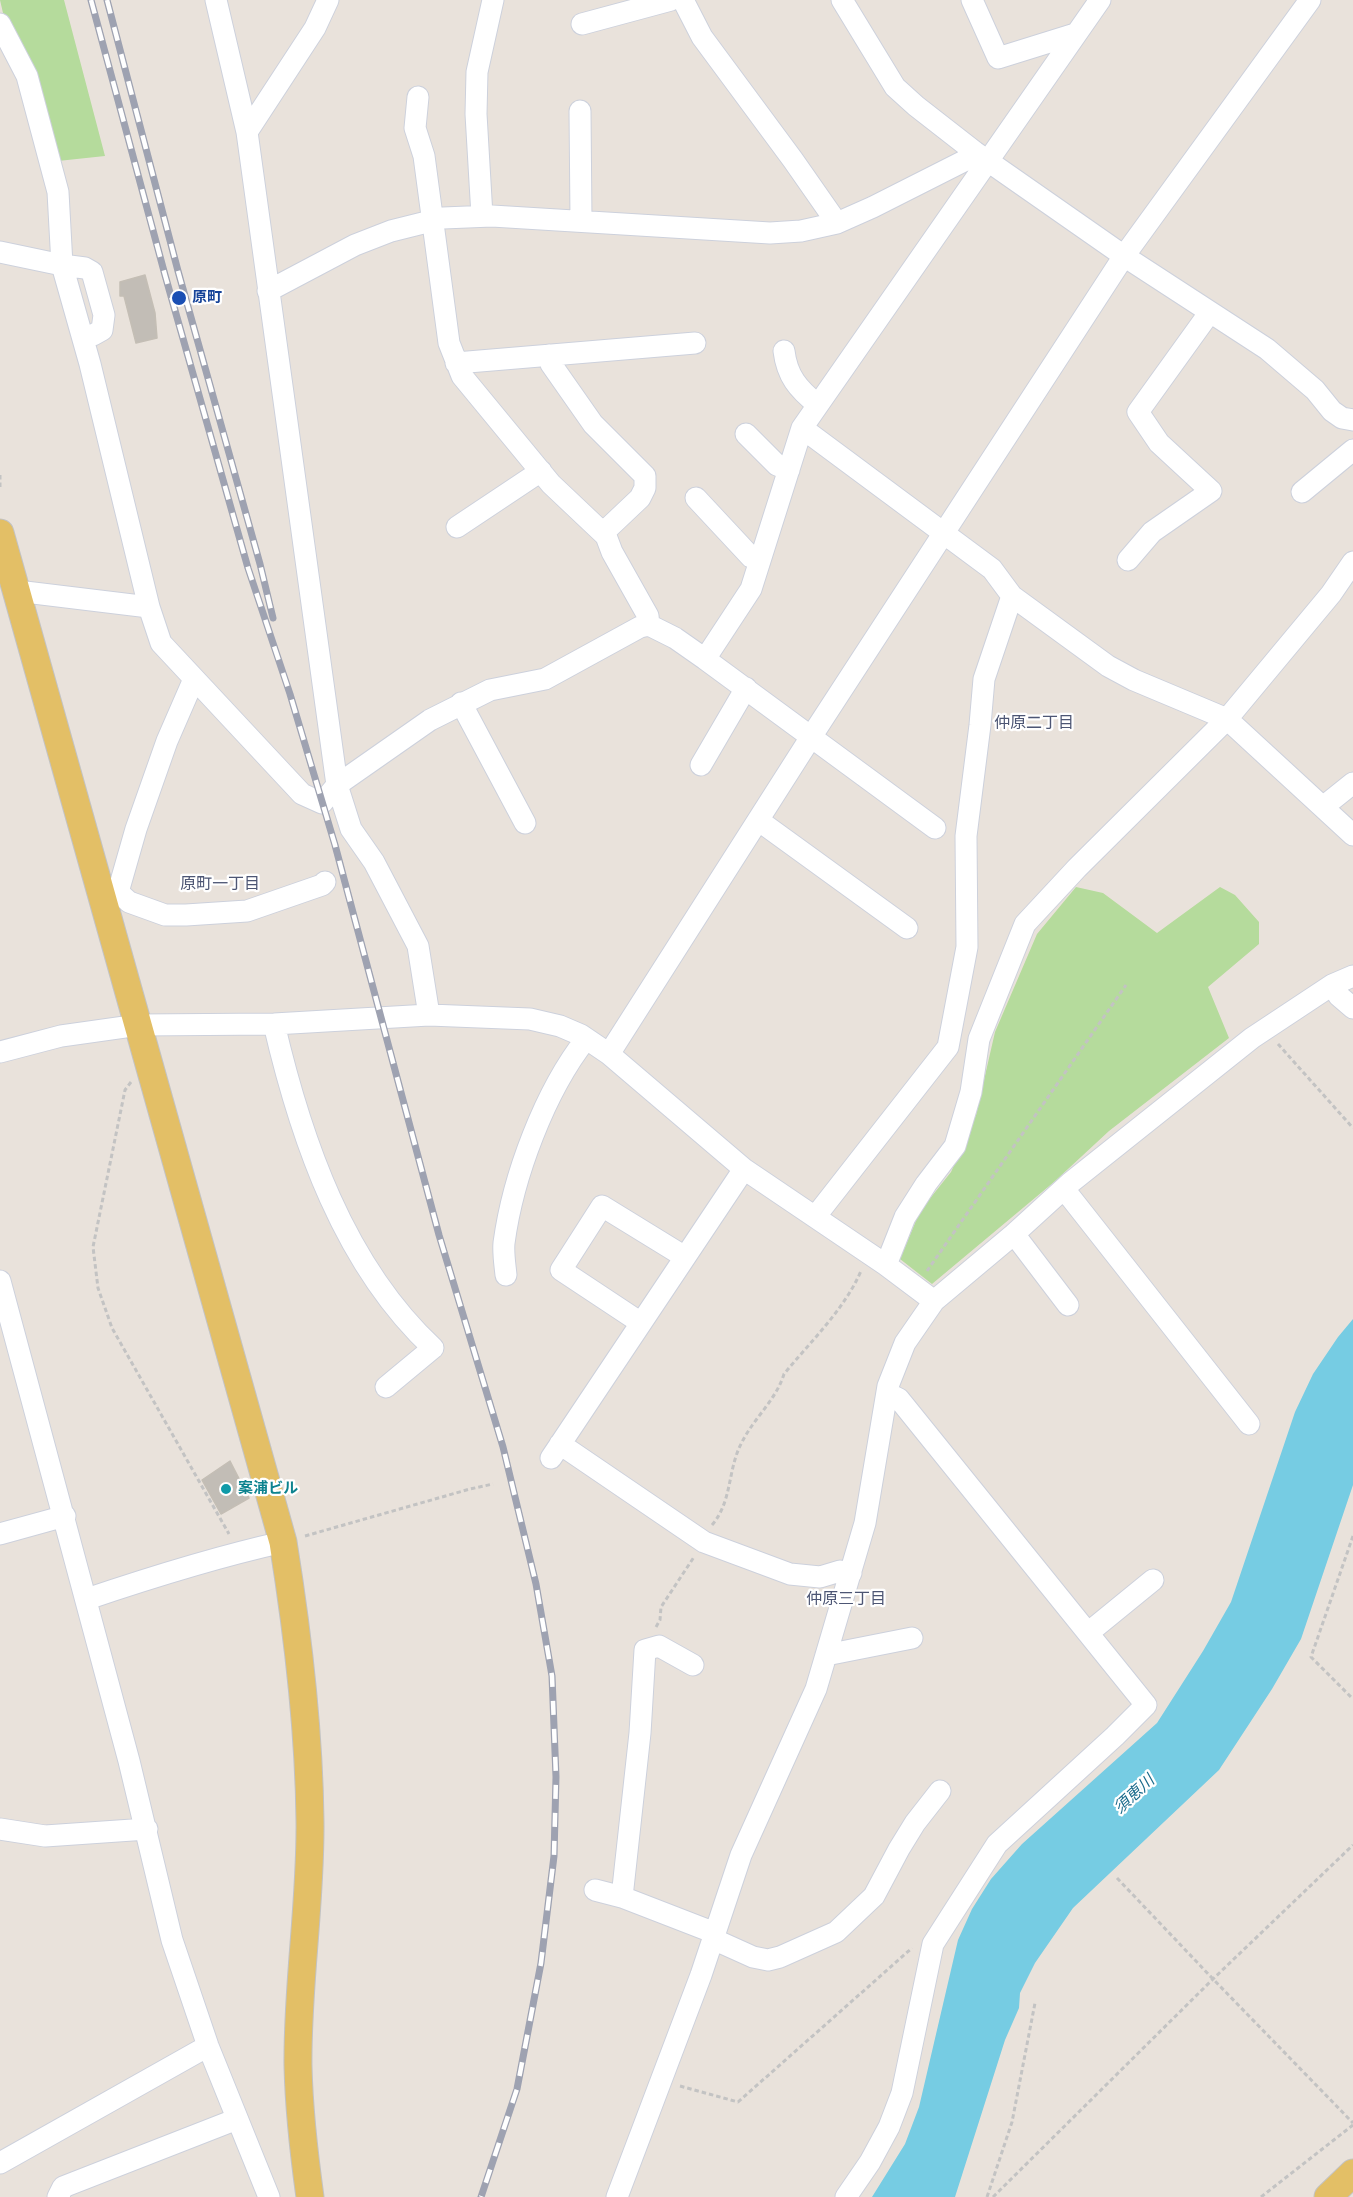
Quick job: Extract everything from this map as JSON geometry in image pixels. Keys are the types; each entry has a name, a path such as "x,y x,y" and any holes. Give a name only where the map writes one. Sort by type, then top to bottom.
{"main road":[{"path":"0,533 110,894 139,1025 283,1542 298,1642 308,1744 310,1824 298,2066 304,2155 310,2197"},
{"path":"1328,2197 1353,2173"}],"street":[{"path":"216,0 247,132 337,785 351,829 374,862 418,946 429,1015"},
{"path":"247,132 315,28 328,0"},
{"path":"482,216 476,114 477,72 493,0"},
{"path":"582,24 671,0"},
{"path":"683,0 702,37 837,223"},
{"path":"842,0 895,87 981,156 1124,256 1267,349 1315,390 1332,411 1342,418 1353,420"},
{"path":"972,0 998,58 1076,34"},
{"path":"705,659 751,589 802,428 981,156 1100,0"},
{"path":"609,1054 811,737 1124,256 1310,0"},
{"path":"0,24 27,76 58,192 62,265 82,336 149,608 161,643 302,794 322,803 337,785 430,720 461,703 490,690 545,679 640,627 649,625 675,638 746,688 935,828"},
{"path":"418,97 414,128 424,156 449,344 456,363 462,376 476,394 551,484 603,533 648,616 649,625"},
{"path":"580,111 581,220"},
{"path":"268,291 355,245 391,231 433,220 482,216 770,232 801,231 837,223 964,161 981,156"},
{"path":"0,252 62,265"},
{"path":"1128,561 1152,532 1211,491 1159,443 1138,412 1210,312"},
{"path":"456,363 695,343"},
{"path":"784,351 786,369 806,395 818,405"},
{"path":"549,355 551,364 593,424 645,476 645,488 640,498 603,533"},
{"path":"802,428 992,569 1012,596 1108,666 1134,680 1227,719 1353,835"},
{"path":"746,434 777,465 789,470"},
{"path":"1302,492 1353,450"},
{"path":"457,526 540,471"},
{"path":"696,498 751,557 760,561"},
{"path":"878,1259 926,1184 955,1146 971,1092 979,1038 1025,924 1077,868 1227,719 1331,594 1353,561"},
{"path":"17,591 149,608"},
{"path":"815,1217 948,1047 966,947 966,836 984,679 1012,596"},
{"path":"194,679 167,741 110,894 165,915 186,915 247,911 325,882"},
{"path":"701,765 746,688"},
{"path":"461,703 525,824"},
{"path":"1323,807 1353,783"},
{"path":"758,820 907,928"},
{"path":"616,2197 714,1936 741,1855 816,1689 866,1523 888,1386 905,1343 934,1301 1064,1189 1252,1038 1332,985 1353,975"},
{"path":"1332,985 1339,996 1353,1008"},
{"path":"0,1052 62,1036 139,1025 274,1023 429,1015 530,1019 560,1026 586,1038 609,1054 744,1169 878,1259 934,1301"},
{"path":"274,1023 299,1113 334,1205 378,1284 410,1326 433,1348 386,1387"},
{"path":"506,1275 504,1245 518,1180 551,1095 568,1062 586,1038"},
{"path":"744,1169 556,1451 704,1542 790,1574 820,1577 840,1571 851,1573"},
{"path":"1064,1189 1249,1424"},
{"path":"641,1323 561,1270 602,1206 685,1257"},
{"path":"1014,1234 1068,1305"},
{"path":"0,1281 87,1599 147,1829 172,1940 208,2046 269,2197"},
{"path":"846,2197 870,2162 889,2127 902,2093 933,1944 936,1939 997,1844 1146,1705 899,1399 887,1394"},
{"path":"0,1534 65,1516"},
{"path":"87,1599 164,1573 283,1542"},
{"path":"1088,1633 1153,1580"},
{"path":"826,1655 912,1638"},
{"path":"622,1897 640,1732 645,1650 659,1646 693,1665"},
{"path":"596,1890 622,1897 714,1936 753,1957 768,1960 780,1957 836,1932 874,1896 904,1840 940,1791"},
{"path":"0,1829 45,1836 147,1829"},
{"path":"0,2163 208,2046"},
{"path":"58,2197 63,2187 237,2119"}],"path":[{"path":"0,475 0,488"},
{"path":"915,1287 1126,985"},
{"path":"1266,1029 1353,1128"},
{"path":"151,1068 138,1074 125,1090 93,1247 98,1288 112,1328 239,1552"},
{"path":"645,1650 660,1620 661,1607 704,1542 709,1529 722,1513 733,1466 742,1441 780,1387 784,1374 878,1259"},
{"path":"283,1542 493,1484"},
{"path":"1353,1536 1311,1657 1353,1699"},
{"path":"993,2197 1213,1979 1353,1845"},
{"path":"1117,1878 1353,2124 1261,2197"},
{"path":"660,2081 738,2102 919,1941 936,1939"},
{"path":"987,2197 1012,2122 1035,2003"}],"green space":[{"path":"0,0 64,0 105,156 58,161 34,75 3,13"},
{"path":"1076,887 1103,893 1157,933 1220,887 1235,895 1259,922 1259,944 1208,987 1229,1038 1109,1131 1054,1182 932,1284 900,1259 920,1211 951,1172 976,1115 995,1032 1037,934"}],"water":[{"name":"須恵川","path":"1353,1319 1353,1485 1301,1639 1272,1689 1219,1770 1073,1908 1035,1963 1020,1993 1019,2008 1005,2040 955,2197 872,2197 905,2144 919,2107 958,1940 972,1909 991,1879 1022,1844 1157,1723 1231,1602 1295,1412 1313,1374"}],"building":[{"path":"145,275 155,313 157,338 136,343 124,296 120,296 120,282"},
{"name":"案浦ビル","path":"230,1461 249,1498 221,1514 202,1480"}],"railway":[{"path":"91,0 165,275 248,568 290,694 335,845 439,1235 503,1447 536,1584 552,1676 556,1777 554,1856 541,1963 517,2089 481,2197"},
{"path":"107,0 273,618"}],"place":[{"name":"原町","path":"179,298"},
{"name":"案浦ビル","path":"226,1489"}],"district":[{"name":"仲原二丁目","path":"1034,724"},
{"name":"原町一丁目","path":"220,885"},
{"name":"仲原三丁目","path":"846,1600"}]}
